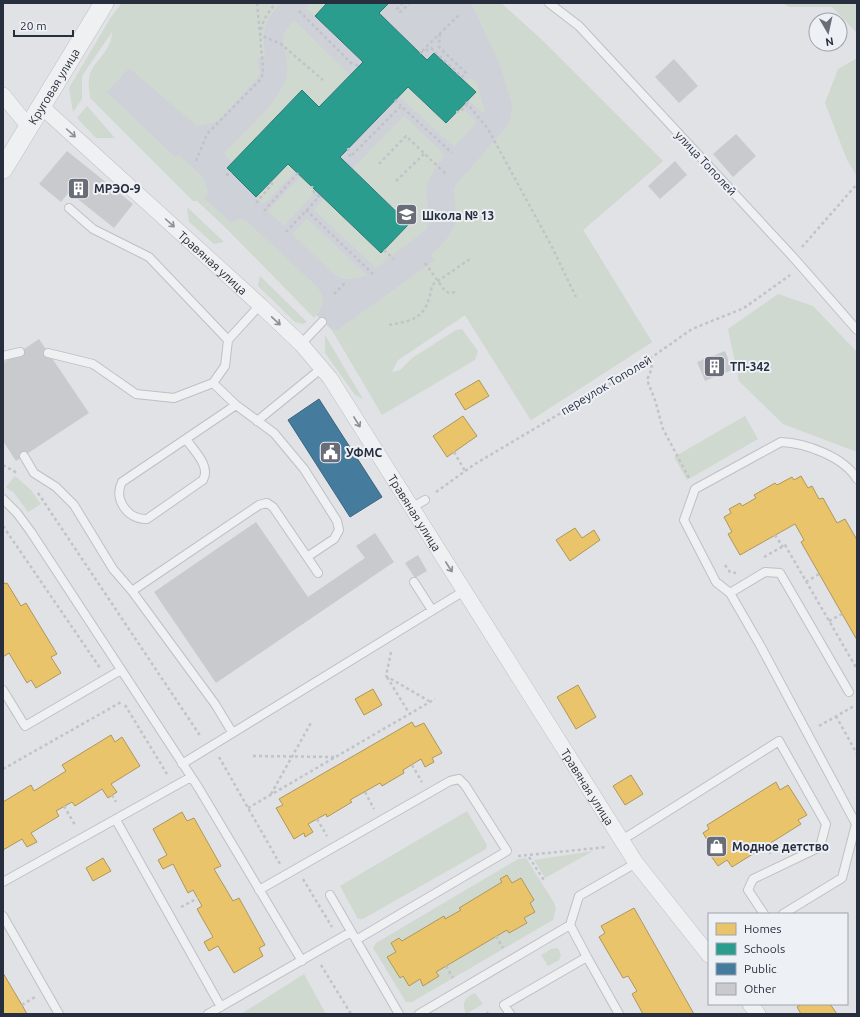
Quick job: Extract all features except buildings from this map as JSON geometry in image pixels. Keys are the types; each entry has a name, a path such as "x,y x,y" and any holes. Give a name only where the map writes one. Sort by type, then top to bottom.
{"street":[{"name":"Круговая улица","path":"3,169 104,3"},
{"path":"3,95 29,128"},
{"name":"Травяная улица","path":"42,107 301,344 330,378 636,863 708,954"},
{"path":"751,1005 759,1014"}],"lane":[{"name":"улица Тополей","path":"549,3 579,26 793,257 857,330"},
{"path":"69,208 93,229 149,257 228,340"},
{"path":"48,353 93,364 136,394 174,398 213,383 225,366 228,340 260,306"},
{"path":"301,344 322,322"},
{"path":"3,356 20,352"},
{"path":"257,421 322,368"},
{"path":"213,383 236,405 274,433 304,469 337,521 339,530 334,539 307,557"},
{"path":"186,439 205,467 206,474 203,480 147,519 138,519 131,516 119,498 118,489 122,482 236,405"},
{"path":"785,913 842,878 856,823 730,593 716,582 684,520 695,489 781,442 793,443 837,459 852,470 857,479"},
{"path":"24,456 34,473 56,487 74,505 113,569 132,591 215,704 232,732"},
{"path":"3,499 17,513 31,532 191,777 302,961"},
{"path":"411,508 425,500"},
{"path":"132,591 259,505 267,503 273,507 318,573"},
{"path":"730,593 765,572 780,573 849,692"},
{"path":"414,582 432,610"},
{"path":"182,764 464,590"},
{"path":"3,690 25,726 108,679 121,670"},
{"path":"625,844 779,741 826,824 820,847 753,879 748,890 763,913"},
{"path":"3,882 191,777"},
{"path":"259,890 450,781 459,780 465,785 508,851 356,940"},
{"path":"116,820 221,1007"},
{"path":"419,1014 570,926 579,896 636,863"},
{"path":"330,895 399,1014"},
{"path":"3,916 59,1014"},
{"path":"570,926 619,1014"},
{"path":"208,1014 351,932"},
{"path":"510,1014 504,1005 587,957"}],"path":[{"path":"196,161 207,134 261,79 264,72 257,3"},
{"path":"260,35 262,23 267,13 276,3"},
{"path":"404,3 398,9 400,12 410,3"},
{"path":"299,11 351,63 359,66"},
{"path":"440,32 439,47 466,73 462,77 431,48 420,52 440,32 460,14"},
{"path":"260,35 281,44 323,80"},
{"path":"395,100 452,153"},
{"path":"456,112 460,112 466,104 482,120 488,129 551,245 576,297"},
{"path":"348,148 350,157 401,106"},
{"path":"379,164 406,136 448,175"},
{"path":"396,181 424,154"},
{"path":"226,175 232,173"},
{"path":"264,211 298,174"},
{"path":"256,203 272,184 270,182"},
{"path":"793,257 857,184"},
{"path":"286,232 319,197 312,190 312,186"},
{"path":"306,210 373,274"},
{"path":"384,250 394,259"},
{"path":"389,325 412,321 425,309 430,298 432,285 470,259"},
{"path":"425,263 445,291 456,292"},
{"name":"переулок Тополей","path":"425,500 465,472 570,406 606,388 692,329 744,308 802,267"},
{"path":"334,294 346,282"},
{"path":"650,359 652,368 647,380 655,400 663,429 695,489"},
{"path":"454,452 465,472"},
{"path":"3,465 18,474"},
{"path":"36,491 210,746 286,874"},
{"path":"3,526 123,701 175,787"},
{"path":"775,535 783,547"},
{"path":"806,582 819,574"},
{"path":"829,621 842,614"},
{"path":"392,648 386,676 409,713"},
{"path":"386,676 430,701"},
{"path":"248,808 435,699"},
{"path":"3,769 123,701"},
{"path":"821,725 857,705"},
{"path":"836,716 857,754"},
{"path":"271,794 312,721"},
{"path":"253,756 335,756"},
{"path":"412,765 422,782"},
{"path":"365,792 375,809"},
{"path":"112,795 116,802"},
{"path":"64,806 76,825"},
{"path":"317,819 327,837"},
{"path":"519,857 606,847 612,856 625,844"},
{"path":"766,846 773,859"},
{"path":"529,856 544,882"},
{"path":"296,869 330,928"},
{"path":"178,909 198,898"},
{"path":"496,936 504,951"},
{"path":"312,955 326,971 351,1014"},
{"path":"446,966 455,980"}],"shaded area":[{"path":"122,3 281,3 270,16 265,27 265,56 257,58 260,72 258,77 220,119 213,123 197,126 129,68 107,92 175,157 179,155 203,177 208,192 205,199 232,223 240,219 249,223 317,287 322,295 323,303 320,311 314,318 227,229 197,201 193,201 90,98 89,81 93,67 109,46 112,32 82,76 82,99 73,112 69,88 111,17"},
{"name":"Школа № 13","path":"152,3 501,3 545,43 663,161 583,230 652,342 531,420 465,315 398,360 391,372 368,390 332,330 227,229 97,87"},
{"path":"310,3 327,3 315,16 305,8"},
{"path":"471,3 501,3 545,43 663,161 583,230 652,342 531,420 465,315 398,360 392,372 400,370 412,358 456,330 462,329 478,351 475,360 382,415 332,330 339,329 435,260 431,254 447,238 454,228 456,214 454,194 455,186 508,125 511,116 512,104 500,65"},
{"path":"782,3 857,3 857,33 848,24 848,12 837,12 832,7 789,7"},
{"path":"294,20 350,75 319,107 302,90 232,163 224,153 261,116 284,84 287,69 283,34"},
{"path":"857,58 857,176 847,160 825,103 838,69"},
{"path":"468,79 473,79 476,81 485,110 483,114 469,100 475,92 465,82"},
{"path":"408,87 446,123 461,107 477,122 454,147 399,96"},
{"path":"87,106 115,138 96,138 77,118"},
{"path":"404,116 445,155 428,182 426,197 429,210 429,224 427,229 376,268 314,210 324,198 381,253 409,223 352,169"},
{"path":"288,164 296,171 264,204 256,197"},
{"path":"301,176 316,191 284,226 268,211"},
{"path":"187,207 224,242 214,244 189,222"},
{"path":"307,219 367,275 351,279 335,275 292,234"},
{"path":"260,276 307,322 303,324 295,322 258,286"},
{"path":"778,294 813,306 857,352 857,452 783,424 739,381 728,329"},
{"path":"325,335 363,399 355,395 325,353"},
{"path":"745,416 758,439 687,480 674,457"},
{"path":"15,476 31,490 41,504 28,512 14,493 6,487"},
{"path":"467,811 487,845 486,849 363,919 358,919 340,886"},
{"path":"593,851 545,878 534,860"},
{"path":"526,858 553,901 556,908 553,920 412,1002 406,1002 373,948 376,943 518,859","holes":["507,875 512,883 521,878 534,900 530,903 535,912 524,918 527,923 510,933 507,930 436,972 423,985 420,979 409,986 403,976 400,978 387,957 396,952 391,942 399,938 402,941 444,917 445,919 461,910 459,908 502,882 500,879"]},
{"path":"558,948 561,955 559,960 548,966 541,955 551,949"},
{"path":"304,974 326,1014 241,1014"},
{"path":"475,993 483,1004 466,1014 464,1003 466,999"}],"place":[{"name":"МРЭО-9","path":"79,188"},
{"name":"Школа № 13","path":"406,215"},
{"name":"ТП-342","path":"715,366"},
{"name":"УФМС","path":"331,452"},
{"name":"Модное детство","path":"717,846"}]}
